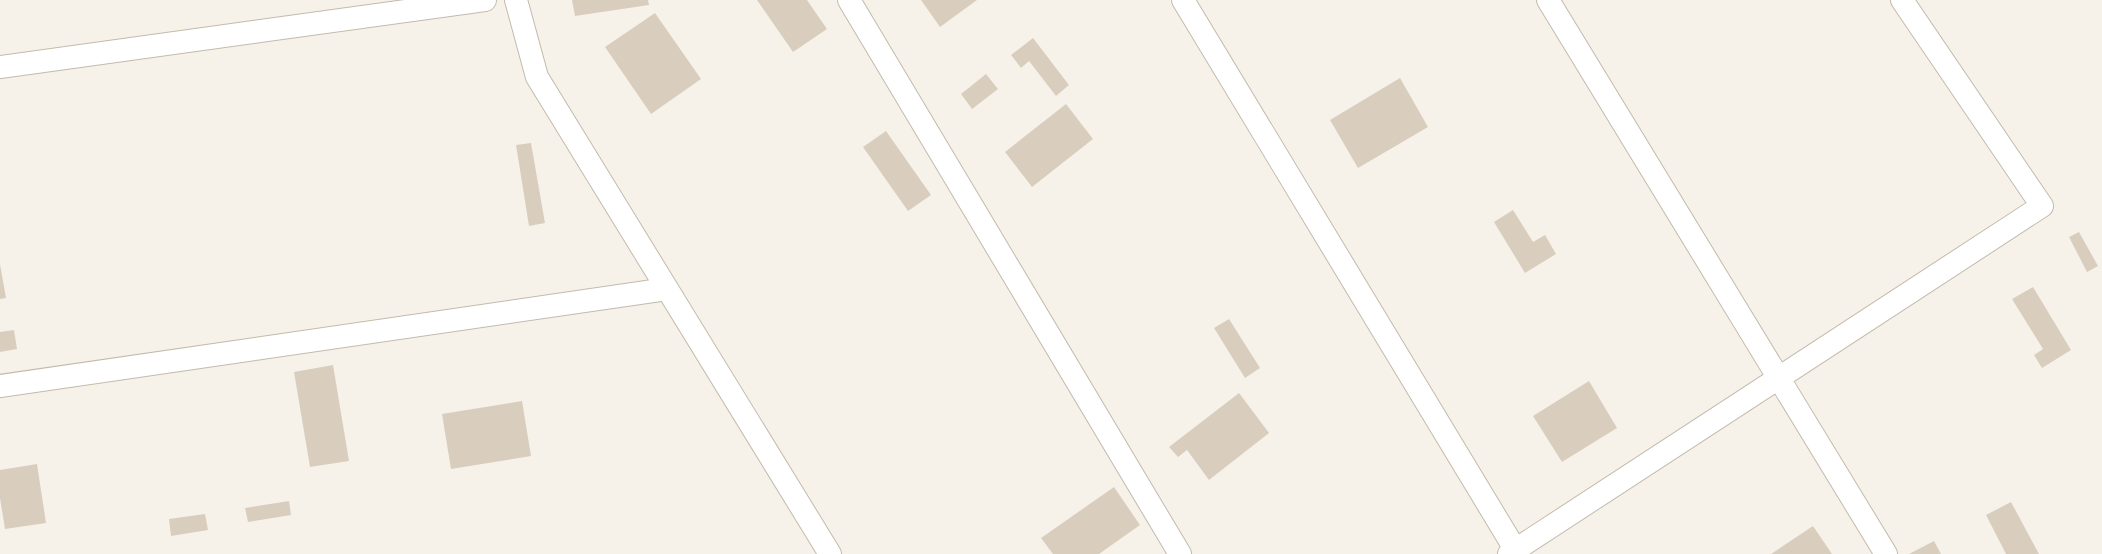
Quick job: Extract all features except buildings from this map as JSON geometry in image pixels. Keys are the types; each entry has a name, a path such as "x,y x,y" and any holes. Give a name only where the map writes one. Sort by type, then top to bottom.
{"street":[{"path":"0,67 485,0"},
{"path":"516,0 537,77 830,554"},
{"path":"849,0 1180,554"},
{"path":"1183,0 1514,553 1778,378 2042,206 1902,0"},
{"path":"1548,0 1886,554"},
{"path":"0,386 667,289"}]}
